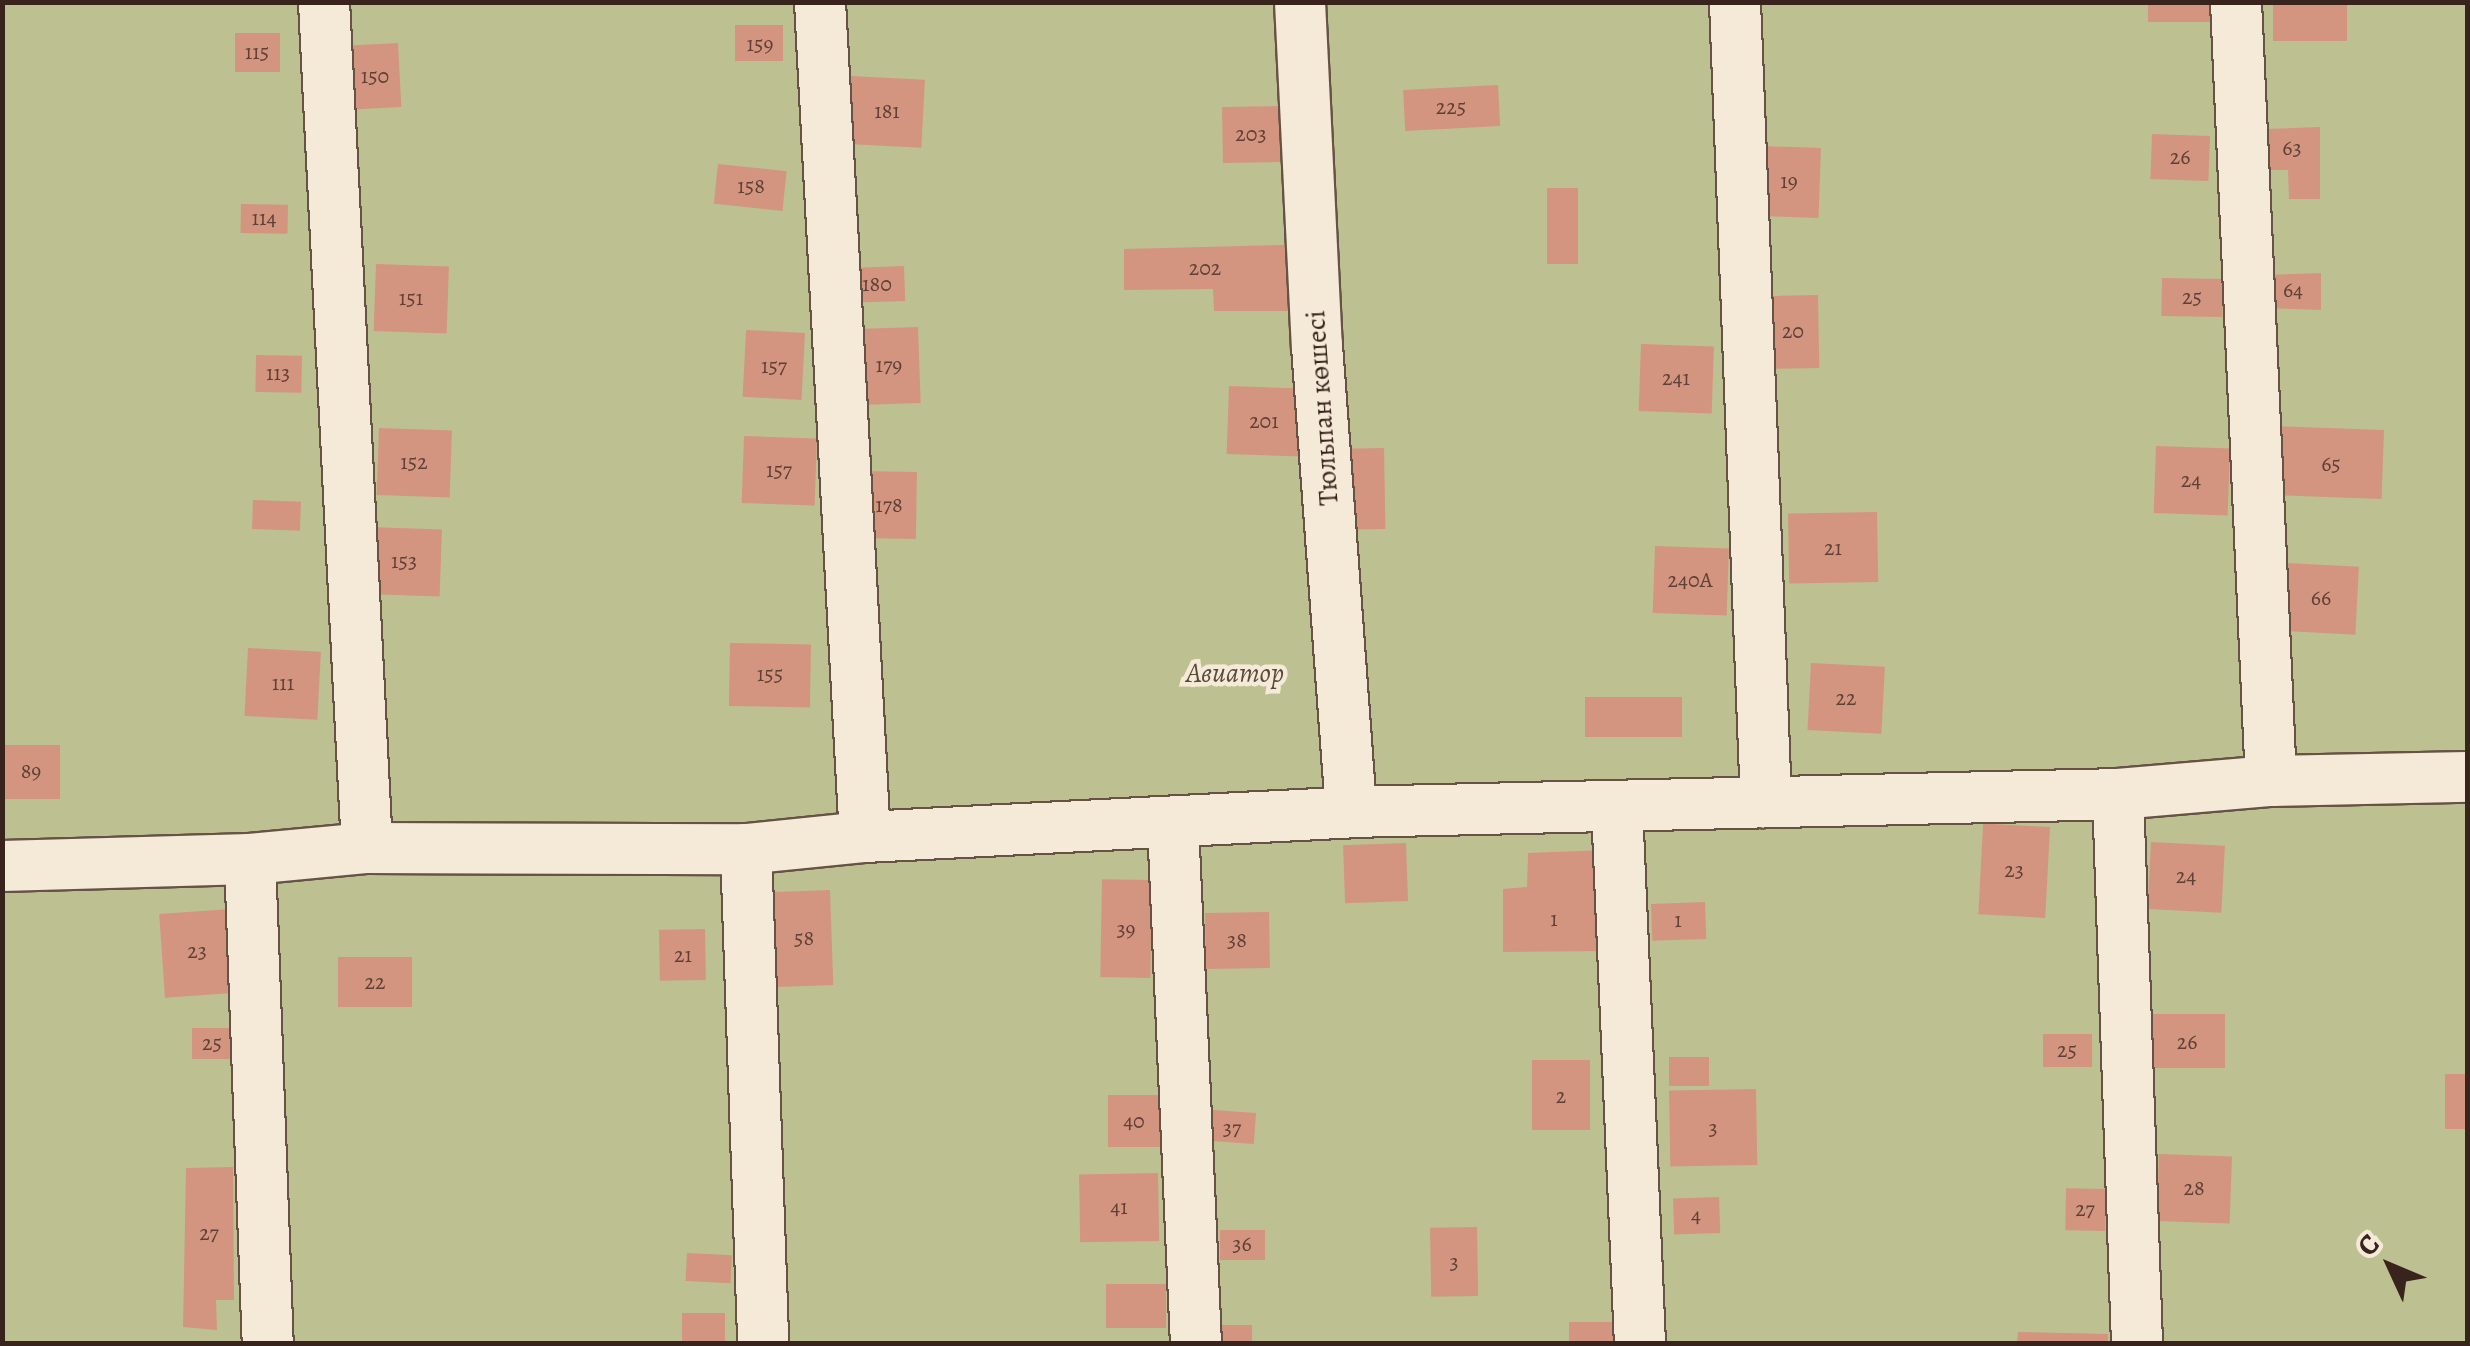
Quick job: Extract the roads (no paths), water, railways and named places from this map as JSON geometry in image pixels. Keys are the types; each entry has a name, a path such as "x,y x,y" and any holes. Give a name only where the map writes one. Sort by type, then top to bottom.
{"street":[{"path":"324,2 368,848"},
{"path":"820,2 865,837"},
{"name":"Тюльпан көшесі","path":"1300,2 1316,346 1351,812"},
{"path":"1736,2 1766,802"},
{"path":"2236,2 2270,781"},
{"path":"2,866 250,859 368,848 746,849 865,837 1351,812 2118,794 2270,781 2468,777"},
{"path":"2118,794 2137,1344"},
{"path":"1618,807 1640,1344"},
{"path":"1173,824 1196,1344"},
{"path":"746,849 763,1344"},
{"path":"250,859 268,1344"}],"park label":[{"name":"Авиатор","path":"1235,673"}]}
